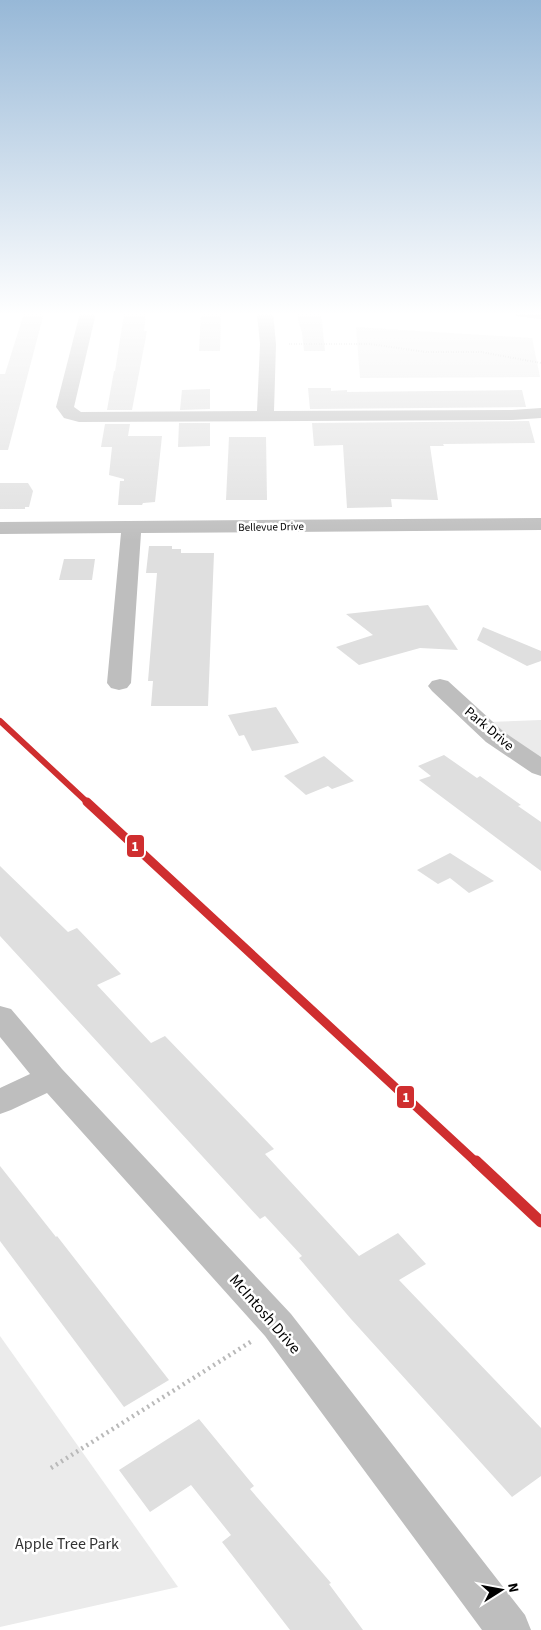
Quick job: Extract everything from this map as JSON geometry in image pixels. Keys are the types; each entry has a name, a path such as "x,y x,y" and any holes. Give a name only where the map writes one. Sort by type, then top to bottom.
{"street":[{"path":"69,389 65,407 70,414 92,418 512,415 541,413"},
{"path":"265,417 266,389"},
{"name":"Bellevue Drive","path":"0,528 541,524"},
{"path":"119,682 132,528"},
{"name":"Park Drive","path":"440,686 495,737 541,768"},
{"name":"McIntosh Drive","path":"0,1016 51,1077 278,1325 509,1630"},
{"path":"0,1102 51,1077"}],"path":[{"path":"52,1468 278,1325"}],"green space":[{"path":"541,720 541,759 486,722"},
{"name":"Apple Tree Park","path":"0,1336 178,1587 0,1627"}],"building":[{"path":"0,389 24,389 8,450 0,450"},
{"path":"111,389 136,389 132,410 107,410"},
{"path":"210,389 210,409 180,410 182,390"},
{"path":"308,389 347,390 347,392 522,390 526,407 310,409"},
{"path":"529,421 535,443 443,444 444,446 430,446 438,500 391,499 392,507 347,508 343,445 314,446 312,423"},
{"path":"179,423 210,423 210,446 178,447"},
{"path":"105,424 130,424 128,436 162,436 155,502 143,503 142,505 118,505 120,481 124,481 124,479 109,475 112,447 101,447"},
{"path":"229,437 266,437 267,500 226,500"},
{"path":"0,483 28,483 33,491 29,507 25,507 25,509 0,509"},
{"path":"149,546 172,546 172,549 181,549 181,553 214,553 208,706 151,706 153,681 148,681 157,573 146,573"},
{"path":"64,559 95,559 92,580 59,580"},
{"path":"428,605 458,650 420,648 359,665 336,647 373,635 346,614"},
{"path":"483,627 541,651 541,661 527,666 477,640"},
{"path":"276,707 299,743 252,751 244,735 239,736 228,715"},
{"path":"444,755 477,778 480,776 521,805 518,806 541,822 541,871 419,780 431,776 418,766"},
{"path":"324,756 354,781 332,789 328,786 306,795 284,776"},
{"path":"450,853 494,881 469,893 450,878 438,884 417,870"},
{"path":"0,866 68,932 77,928 121,974 97,985 151,1043 165,1036 274,1149 265,1154 359,1256 398,1233 426,1264 399,1280 541,1428 541,1476 512,1497 351,1319 299,1258 302,1256 265,1216 260,1219 0,936"},
{"path":"0,1166 169,1380 124,1407 0,1241"},
{"path":"199,1419 254,1486 250,1489 331,1583 329,1584 363,1630 290,1630 222,1542 231,1535 191,1485 150,1512 119,1470"}],"transit line":[{"name":"1","path":"0,721 541,1222"}]}
